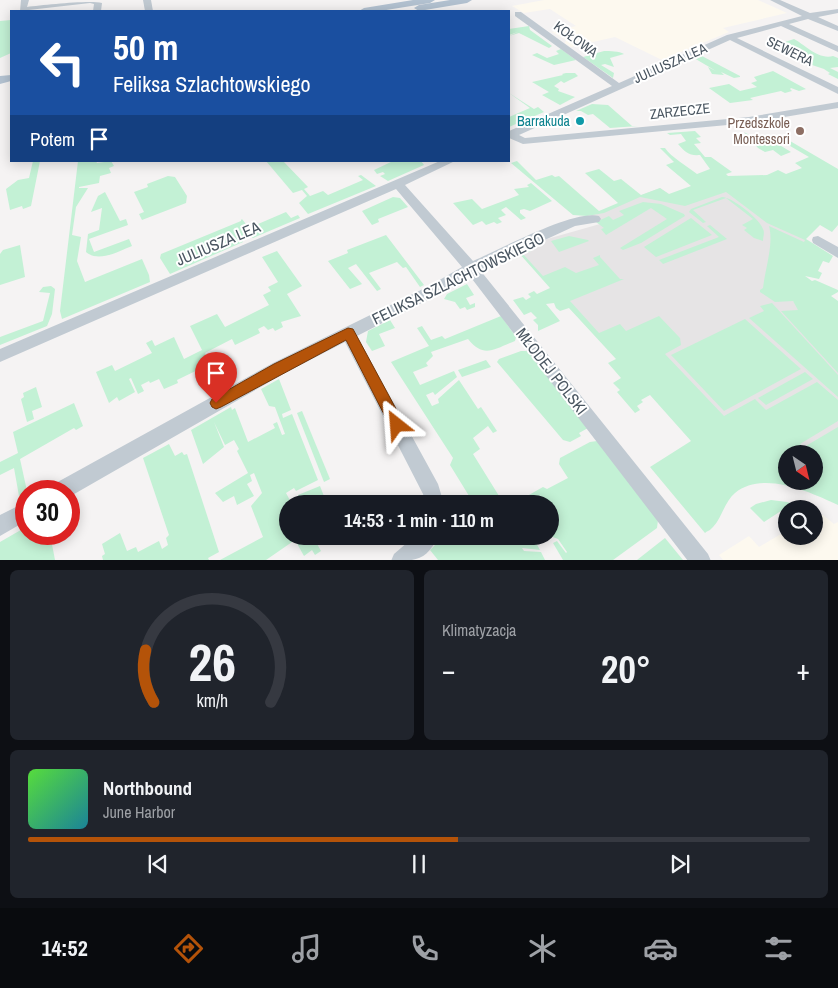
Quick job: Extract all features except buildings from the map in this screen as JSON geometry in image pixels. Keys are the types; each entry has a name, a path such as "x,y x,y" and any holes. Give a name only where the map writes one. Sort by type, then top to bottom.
{"main road":[{"path":"370,10 430,0"},
{"path":"407,10 467,0"}],"street":[{"path":"24,0 23,10 45,3 67,5 95,1 98,2 97,10"},
{"path":"774,0 838,29"},
{"name":"JULIUSZA LEA","path":"510,134 730,37 809,16 838,11"},
{"name":"KOŁOWA","path":"518,14 618,86"},
{"path":"781,23 838,49"},
{"name":"SEWERA","path":"730,37 838,91"},
{"name":"ZARZECZE","path":"510,147 523,141 748,120 838,106"},
{"path":"510,134 523,141"},
{"name":"JULIUSZA LEA","path":"0,356 448,162"},
{"name":"MŁODEJ POLSKI","path":"399,184 470,268 701,560"},
{"name":"FELIKSA SZLACHTOWSKIEGO","path":"80,480 240,389 434,290 470,268 573,222 595,219"},
{"path":"818,240 838,253"},
{"path":"348,333 432,495"},
{"path":"0,526 15,517"},
{"path":"402,560 418,545"}],"shaded area":[{"path":"544,0 758,0 787,13 723,28 729,32 662,60 615,37 571,47 565,43 566,40 552,32 576,26 550,9 524,13 512,6"},
{"path":"729,186 806,239 793,301 838,358 838,504 823,490 823,445 778,445 778,450 636,380 517,251 540,241 600,224 590,215 660,188 684,205"},
{"path":"823,515 834,524 838,522 838,560 723,560 719,555 749,536 759,547 778,536 778,545 823,545"}],"green space":[{"path":"10,20 10,53 0,58 0,21"},
{"path":"529,26 530,30 552,46 549,48 519,33 510,36 518,32 510,35 510,29"},
{"path":"794,39 817,54 838,58 838,67 830,68 838,72 838,79 828,74 830,73 824,69 806,63 807,57 804,57 804,60 792,55 796,52 779,44"},
{"path":"561,49 576,60 554,65 532,55 537,53 547,58 559,54 556,51"},
{"path":"604,51 624,54 610,58 614,67 605,64 601,65 614,73 613,78 583,57"},
{"path":"700,55 740,77 734,78 721,72 724,75 712,74 708,67 716,71 694,58"},
{"path":"773,71 806,89 799,91 791,88 792,91 785,93 781,91 750,98 753,100 730,103 709,88 729,84 740,91 757,87 751,83 757,81 754,77"},
{"path":"575,73 578,76 564,83 561,81 554,86 559,89 558,91 575,97 560,105 542,95 549,92 532,82 563,75"},
{"path":"510,94 534,109 538,107 544,112 510,127 510,117 530,108"},
{"path":"592,104 608,105 632,126 638,126 610,128 593,114 588,115 581,111 576,111"},
{"path":"695,131 701,137 696,138 701,143 694,144 705,157 711,157 732,172 726,174 728,176 767,175 778,170 786,174 802,168 795,163 809,157 785,143 790,141 838,169 838,225 832,232 820,225 806,239 833,256 829,263 823,261 818,271 822,273 819,279 805,276 812,281 815,280 838,290 838,292 831,296 838,301 838,373 781,311 798,310 793,301 775,302 760,292 763,288 770,249 769,226 804,242 805,240 767,223 726,192 685,206 640,197 604,213 587,216 573,215 511,163 517,161 536,180 552,175 555,177 559,176 599,211 618,203 585,173 599,169 614,181 621,179 641,195 660,188 669,194 691,186 666,165 674,162 660,148 665,148 697,174 710,169 700,155 688,153 678,144 686,141 681,134 670,135 667,133"},
{"path":"744,132 756,139 775,136 779,139 773,141 791,152 781,156 773,150 765,152 758,148"},
{"path":"33,162 40,162 31,206 23,209 22,206 10,210 6,189 18,180 29,178"},
{"path":"78,162 112,162 114,166 109,168 111,173 100,176 99,183 79,187 88,188 76,207 72,235 81,237 77,261 85,282 142,259 150,282 62,319 60,311"},
{"path":"267,162 284,162 308,187 304,189 310,196 323,191 328,195 363,180 358,176 361,175 376,186 308,214 299,203 307,196 302,190 293,193"},
{"path":"391,162 422,162 424,165 388,181 380,176 385,174 383,172 377,174 374,170"},
{"path":"168,176 175,177 187,196 186,203 142,220 139,214 144,212 134,192 148,187 147,184"},
{"path":"531,183 552,201 530,211 520,210 520,213 526,218 521,220 506,207 501,210 506,215 498,218 502,222 486,225 482,221 473,225 453,203 472,199 482,209 519,195 514,189 529,187 527,185"},
{"path":"105,192 120,221 126,219 128,225 89,239 94,252 129,239 132,246 109,255 91,255 86,252 88,234 99,230 102,208 91,212 98,196"},
{"path":"393,197 400,198 408,207 378,219 379,222 372,225 362,211"},
{"path":"722,197 727,198 739,204 757,220 764,230 763,241 754,238 744,230 747,228 742,225 753,219 726,198 693,210 706,222 703,223 689,212 691,209"},
{"path":"643,202 661,204 685,216 641,243 623,250 620,248 667,219 651,208 606,235 601,229 604,228 596,222 609,216 613,220 624,215 619,211"},
{"path":"286,212 291,218 298,215 300,218 253,238 248,234 241,237 243,242 170,274 160,258 161,254 242,219 249,228"},
{"path":"691,218 712,235 656,257 644,247"},
{"path":"710,225 727,239 663,264 659,260 719,237 707,226"},
{"path":"386,235 424,285 420,287 406,267 403,268 397,262 369,273 381,289 377,291 356,264 348,268 362,284 350,289 328,261 348,253 347,250"},
{"path":"569,236 589,241 559,252 551,241"},
{"path":"20,245 25,277 0,285 0,254 3,250"},
{"path":"528,249 531,251 523,254 543,276 565,267 576,273 599,265 593,258 600,255 620,279 624,279 570,301 599,333 620,324 626,331 659,316 680,338 681,345 665,354 724,416 755,399 766,410 817,382 838,400 838,421 800,444 801,445 778,445 778,484 759,483 746,486 735,493 728,501 714,526 705,533 650,467 691,441 650,395 641,400 643,402 637,406 640,410 635,413 617,392 620,390 613,383 621,378 608,363 616,359 569,308 560,311 554,303 546,304 560,321 538,331 538,325 533,320 537,318 531,312 524,315 513,300 523,297 526,300 531,297 528,294 534,291 537,294 550,288 519,253"},
{"path":"277,251 302,286 287,294 301,316 281,322 283,327 275,331 273,328 268,330 264,326 258,329 260,333 235,345 232,339 205,353 210,364 177,380 178,383 164,389 159,379 141,385 144,391 138,394 131,378 129,379 135,392 119,401 117,397 109,403 96,372 112,365 115,371 152,353 146,343 152,340 155,346 174,337 184,359 202,350 190,326 217,314 225,327 269,305 263,295 271,291 268,287 278,282 262,257"},
{"path":"467,284 474,295 466,298 470,305 475,303 475,307 467,310 465,307 460,309 455,302 444,299 447,294"},
{"path":"51,286 55,289 52,314 47,326 0,345 0,337 43,321 50,293 39,292 43,287"},
{"path":"772,303 838,375 838,397 749,318 764,311 760,306"},
{"path":"501,316 516,337 515,341 484,351 468,339 431,352 433,356 426,363 428,366 413,372 420,385 454,371 457,377 435,395 433,392 426,395 432,406 439,403 438,399 459,380 478,409 481,407 497,431 493,433 488,426 473,438 480,449 473,454 498,495 468,495 450,465 453,458 391,362 429,346 417,328 422,326 431,340 442,336 445,339"},
{"path":"745,319 801,369 724,411 671,355"},
{"path":"390,320 395,328 379,334 385,346 372,351 366,342 368,331"},
{"path":"521,351 528,351 588,428 579,433 581,436 570,442 563,440 497,362 499,359"},
{"path":"486,360 491,367 462,377 458,370"},
{"path":"805,372 813,379 766,405 758,398"},
{"path":"279,379 291,410 282,414 283,418 292,414 318,480 296,491 294,488 286,493 287,495 279,495 279,545 288,545 266,560 220,560 263,537 251,506 262,493 254,473 250,475 252,481 247,484 254,496 237,505 234,496 223,502 215,493 248,473 237,451 239,449 234,440 225,445 214,422 224,447 203,464 191,430 231,407 232,410 235,408 248,442 275,428 273,424 277,422 282,435 285,434 275,407 269,406 261,389"},
{"path":"36,387 42,407 32,411 34,419 27,422 21,399 24,397 23,393"},
{"path":"74,403 83,426 76,430 74,428 20,459 25,480 16,480 14,468 0,475 0,462 18,453 13,432"},
{"path":"302,411 330,479 324,482 297,413"},
{"path":"838,427 838,505 803,490 823,490 823,445 807,445"},
{"path":"597,441 658,520 657,528 613,560 563,560 554,545 559,544 567,552 559,540 559,495 529,495 543,487 547,489 568,478 559,464 560,458 590,442"},
{"path":"169,444 175,456 182,452 184,455 187,454 219,552 208,558 209,560 103,560 102,556 105,554 102,544 120,533 127,551 136,547 138,552 159,541 162,549 168,545 166,538 169,535 143,458"},
{"path":"320,486 324,495 298,495"},
{"path":"771,500 778,501 778,513 764,522 750,508 756,504"},
{"path":"15,533 15,545 52,545 55,560 0,560 0,542"},
{"path":"665,538 683,560 637,560"},
{"path":"298,545 318,545 321,551 315,555 312,550 304,556"},
{"path":"435,545 537,545 540,550 522,548 524,551 541,552 545,560 438,560 430,550"}],"place":[{"name":"Barrakuda","path":"580,121"},
{"name":"Przedszkole Montessori","path":"800,131"}],"route":[{"path":"216,403 348,333 358,348 397,425"}]}
